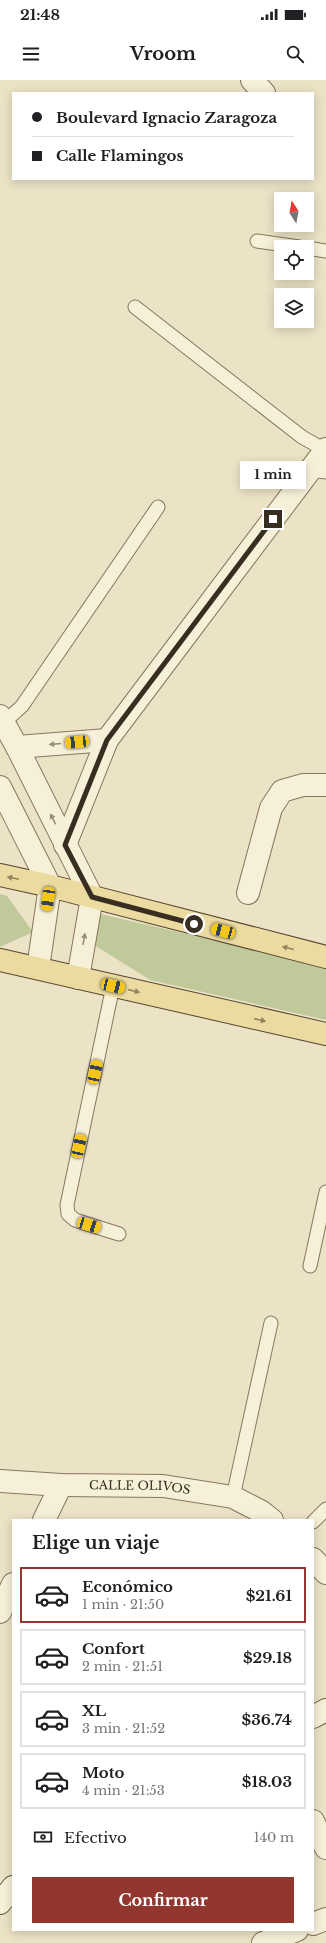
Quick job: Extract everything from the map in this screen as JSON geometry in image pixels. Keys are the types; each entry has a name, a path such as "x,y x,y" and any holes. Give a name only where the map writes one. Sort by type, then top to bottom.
{"main road":[{"path":"0,875 50,886 326,958"},
{"path":"0,960 326,1034"}],"street":[{"path":"252,80 263,92"},
{"path":"65,845 107,740 318,471 326,450"},
{"path":"1,722 17,747 92,897 78,978"},
{"path":"17,747 107,740"},
{"path":"248,893 271,808 282,790 303,785 326,785"},
{"path":"0,788 50,886 38,968"},
{"name":"CALLE OLIVOS","path":"0,1481 61,1485 163,1486 233,1498 262,1512 271,1519"},
{"path":"44,1519 61,1485"},
{"path":"314,1560 326,1573"},
{"path":"0,1612 12,1586"},
{"path":"314,1716 326,1710"},
{"path":"314,1823 326,1848"},
{"path":"0,1904 12,1888"},
{"path":"314,1924 326,1919"},
{"path":"264,1943 294,1931"}],"lane":[{"path":"257,241 274,243"},
{"path":"314,249 326,251"},
{"path":"135,307 302,437 326,450"},
{"path":"1,722 22,706 158,507"},
{"path":"113,986 66,1205 68,1214 75,1220 119,1234"},
{"path":"310,1266 326,1192"},
{"path":"233,1498 271,1323"},
{"path":"314,1521 326,1509"}],"green space":[{"path":"0,894 7,896 33,932 0,947"},
{"path":"96,913 256,950 326,968 326,1020 150,980 91,943"}],"route":[{"path":"194,924 92,897 65,845 107,740 273,519"}]}
